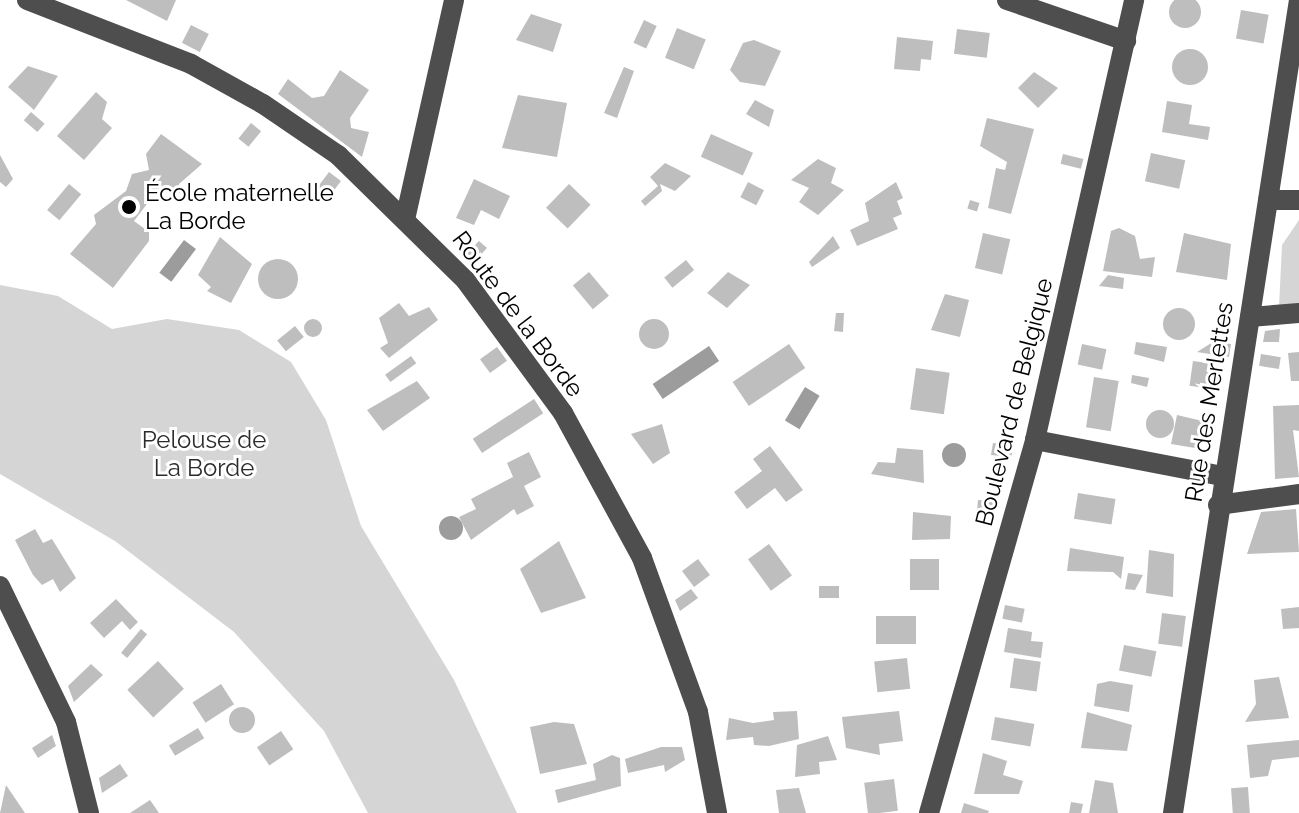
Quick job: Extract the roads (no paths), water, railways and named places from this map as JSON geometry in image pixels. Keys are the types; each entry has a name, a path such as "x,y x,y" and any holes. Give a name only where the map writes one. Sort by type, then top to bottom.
{"street":[{"name":"Route de la Borde","path":"27,0 191,64 263,104 338,155 406,215 519,349 602,481 671,632 698,712 717,813"},
{"path":"406,215 454,0"},
{"path":"1007,0 1126,41"},
{"name":"Boulevard de Belgique","path":"929,813 1035,440 1134,0"},
{"name":"Rue des Merlettes","path":"1173,813 1222,476 1299,0"},
{"path":"1268,200 1299,200"},
{"path":"1250,317 1299,313"},
{"path":"1035,440 1222,476"},
{"path":"1218,505 1299,494"},
{"path":"0,586 66,722 89,813"}],"place":[{"name":"École maternelle La Borde","path":"129,207"}],"park label":[{"name":"Pelouse de La Borde","path":"204,454"}]}
